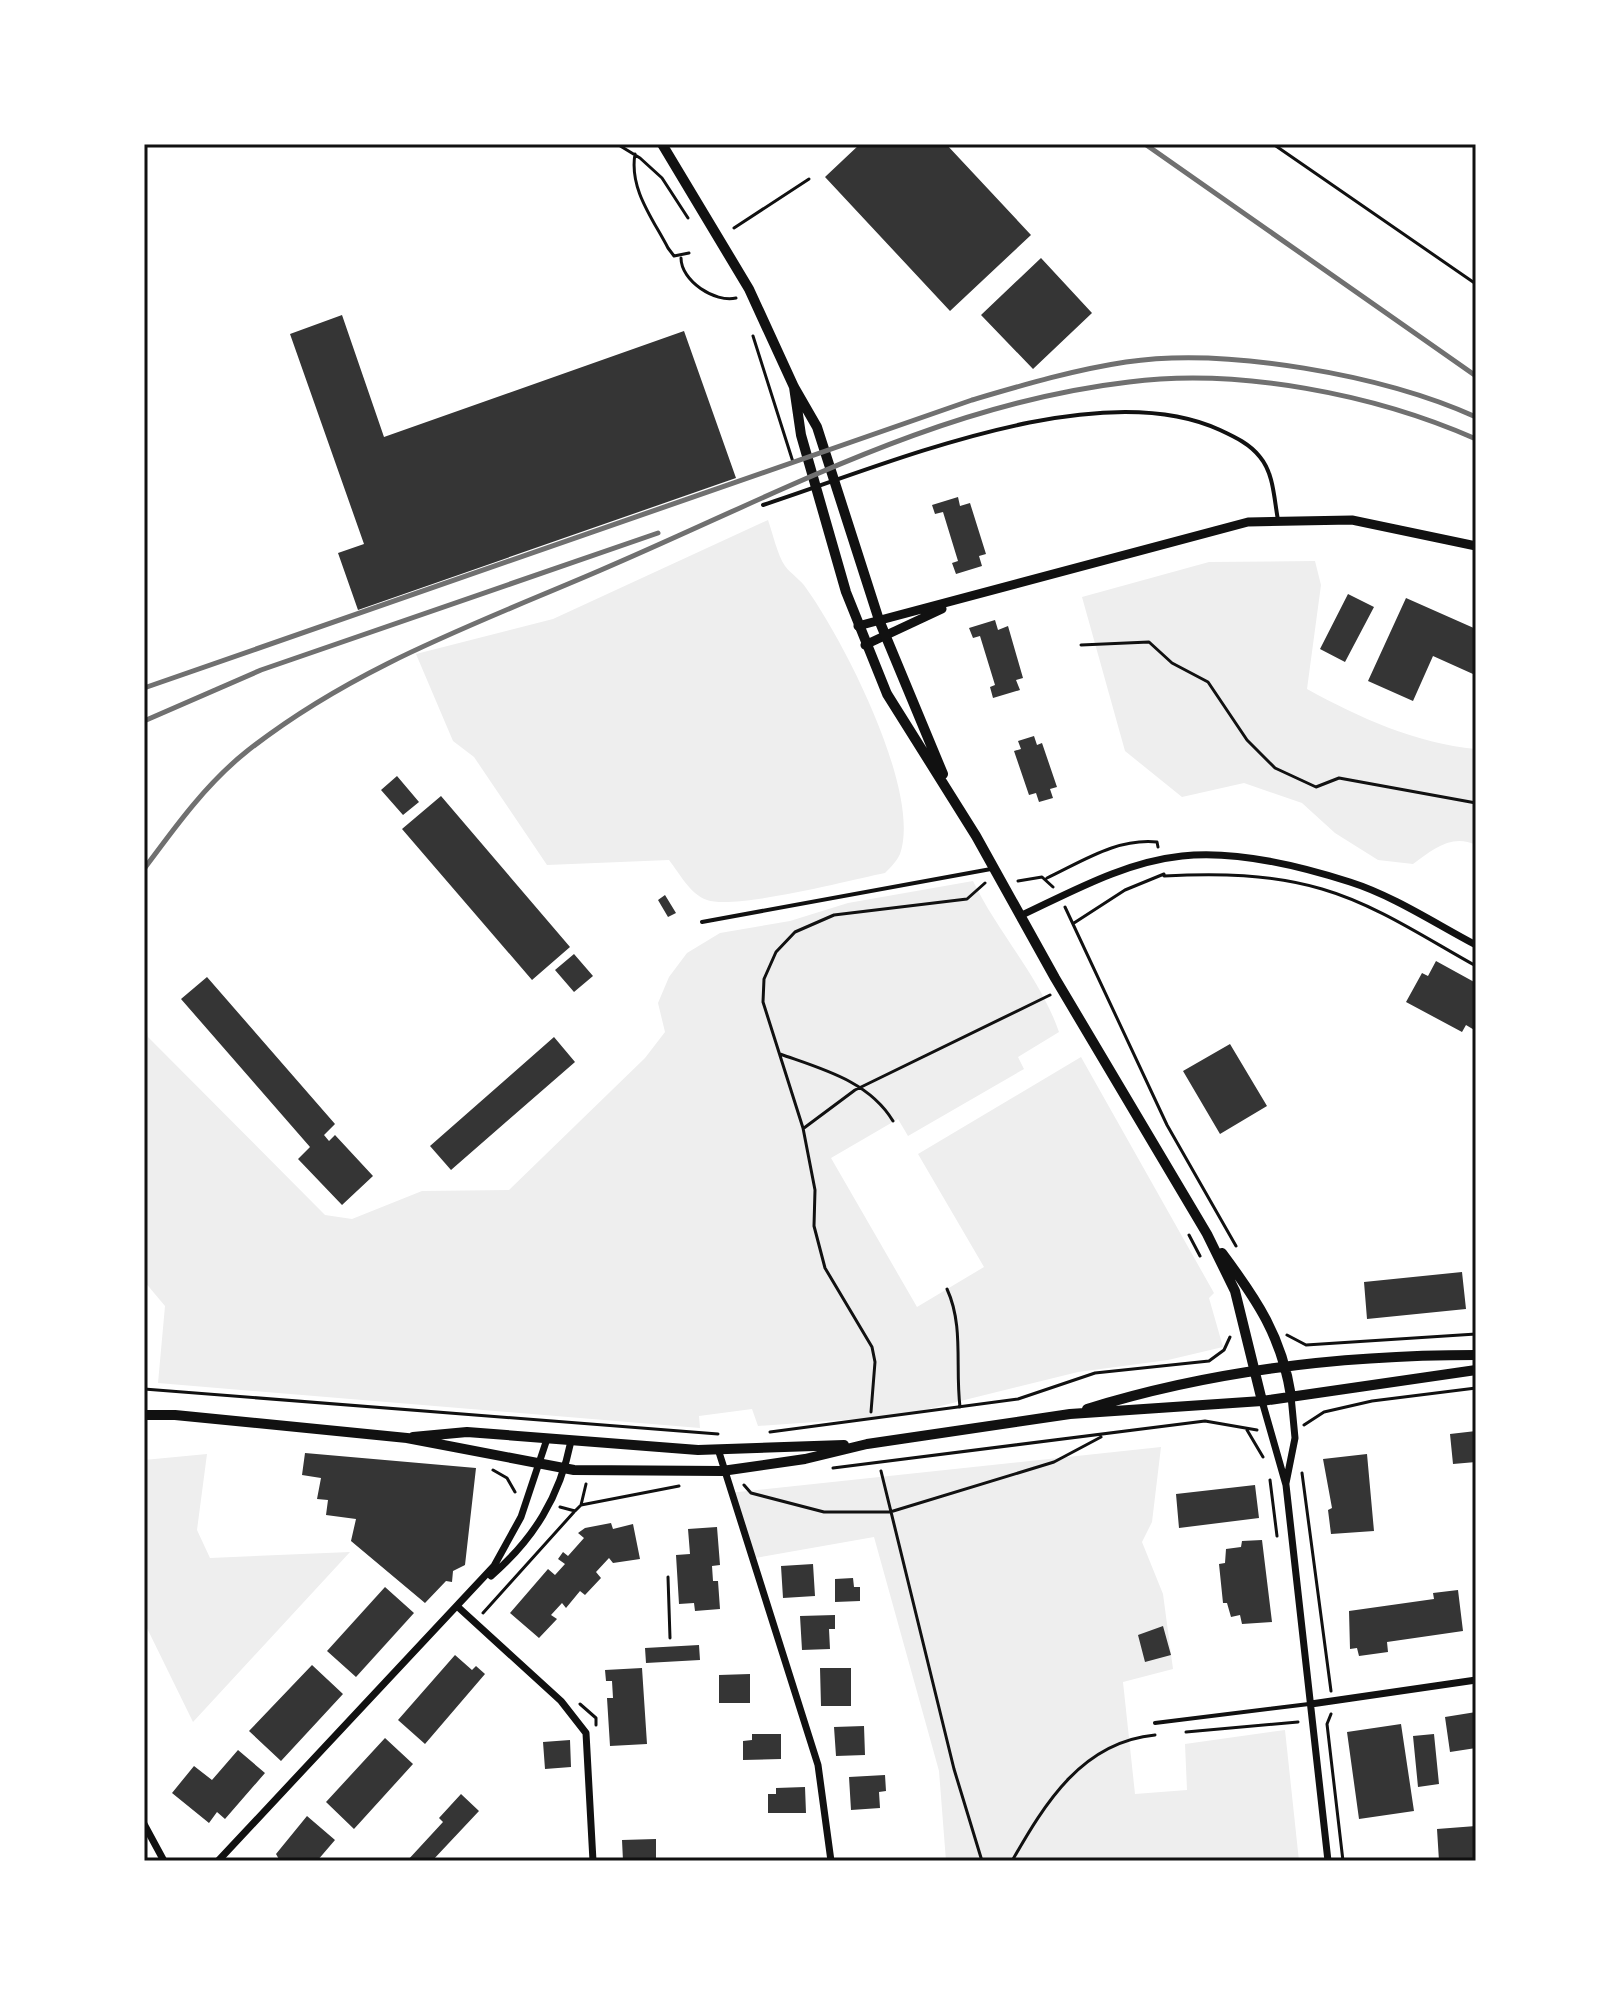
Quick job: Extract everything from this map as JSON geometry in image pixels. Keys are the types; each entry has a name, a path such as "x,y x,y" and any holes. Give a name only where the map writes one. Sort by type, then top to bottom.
{"main road":[{"path":"662,144 749,289 794,387 817,427 879,620 948,791"},
{"path":"794,387 801,435 824,515 858,626 887,694 1022,915 1207,1234 1235,1291 1262,1401"},
{"path":"1207,1234 1260,1303 1287,1367 1291,1396"},
{"path":"1070,1414 1180,1382 1255,1370 1476,1355"},
{"path":"144,1417 157,1415 407,1438 566,1469 722,1471 805,1459 866,1444 1070,1414 1262,1401 1476,1370"},
{"path":"407,1438 467,1432 718,1449 866,1444"}],"street":[{"path":"858,626 1248,522 1352,520 1476,546"},
{"path":"865,645 886,638 956,602"},
{"path":"1022,915 1137,866 1181,856 1221,855 1352,883 1476,945"},
{"path":"1286,1485 1294,1426 1291,1396"},
{"path":"1262,1401 1286,1485 1328,1861"},
{"path":"218,1861 494,1566 513,1533 541,1466 547,1439"},
{"path":"474,1590 501,1567 539,1524 566,1469 571,1441"},
{"path":"718,1449 722,1471 755,1558 818,1765 831,1861"},
{"path":"458,1607 561,1701 586,1733 593,1861"},
{"path":"1311,1704 1476,1680"},
{"path":"144,1824 147,1838 164,1861"}],"lane":[{"path":"763,505 950,445 1051,418 1109,411 1160,411 1203,422 1241,440 1260,455 1270,472 1278,520"},
{"path":"702,922 996,872"},
{"path":"1155,1723 1311,1704"}],"path":[{"path":"617,144 635,154 662,178 692,223"},
{"path":"1273,144 1476,284"},
{"path":"635,154 633,175 638,191 668,248 674,256 689,253"},
{"path":"734,228 809,179"},
{"path":"681,257 683,272 700,288 728,300 736,298 732,290"},
{"path":"753,334 776,400 787,446"},
{"path":"1081,645 1149,642 1172,663 1208,682 1247,740 1275,768 1316,787 1339,778 1476,803"},
{"path":"871,1412 875,1362 872,1347 842,1302 825,1268 814,1226 815,1190 803,1128 763,1002 764,979 776,952 795,932 834,915 967,899 996,872 1009,872 1016,882 1047,878 1060,897 1167,1125 1240,1252"},
{"path":"1164,876 1228,873 1323,889 1386,916 1476,966"},
{"path":"803,1128 860,1088 1050,995"},
{"path":"780,1054 837,1074 884,1106 893,1121"},
{"path":"947,1289 959,1324 956,1375 960,1408"},
{"path":"1283,1324 1290,1335"},
{"path":"760,1433 1018,1399 1095,1373 1209,1361 1224,1350 1231,1334 1247,1332"},
{"path":"1273,1333 1290,1335 1306,1345 1476,1334"},
{"path":"1294,1426 1310,1423 1324,1412 1372,1401 1476,1388"},
{"path":"144,1389 718,1434"},
{"path":"825,1469 1205,1421 1227,1422 1247,1430 1270,1429"},
{"path":"1309,1431 1310,1423"},
{"path":"753,1481 742,1483 751,1493 796,1506 824,1512 890,1512 1054,1462 1104,1435"},
{"path":"1301,1466 1331,1701 1327,1724 1343,1861"},
{"path":"881,1471 963,1806 982,1861"},
{"path":"581,1505 691,1486"},
{"path":"474,1621 575,1511"},
{"path":"668,1577 670,1638"},
{"path":"1180,1733 1301,1722"},
{"path":"1012,1861 1043,1807 1069,1775 1129,1737 1157,1735"}],"shaded area":[{"path":"768,520 782,561 804,585 822,612 858,678 890,756 900,793 904,827 897,859 885,873 767,898 722,902 707,900 695,893 669,860 547,865 474,757 453,741 416,654 553,619"},
{"path":"1315,561 1321,585 1307,689 1388,728 1431,741 1476,749 1476,845 1451,842 1413,864 1378,860 1335,833 1302,803 1244,783 1182,797 1125,751 1082,597 1209,562"},
{"path":"973,881 1041,993 1059,1032 1018,1057 1024,1069 908,1136 898,1119 831,1158 917,1307 984,1267 918,1154 1081,1057 1214,1293 1209,1298 1223,1347 1168,1360 1078,1372 900,1416 758,1426 752,1409 699,1416 700,1428 158,1383 165,1306 144,1281 144,1011 148,1037 325,1215 352,1219 422,1191 509,1190 645,1058 665,1032 658,1003 669,977 687,953 720,933 790,921 848,903"},
{"path":"1161,1447 1152,1522 1142,1542 1163,1594 1173,1669 1123,1682 1135,1794 1187,1790 1185,1744 1285,1730 1299,1861 946,1861 939,1771 874,1537 755,1558 729,1493"},
{"path":"207,1454 197,1530 210,1558 350,1552 193,1722 144,1622 144,1460"}],"building":[{"path":"860,144 946,144 1031,235 950,311 825,177"},
{"path":"1041,258 1092,313 1033,369 981,315"},
{"path":"342,315 384,437 684,331 736,478 358,610 338,553 364,544 290,334"},
{"path":"958,497 960,506 970,503 986,554 979,556 982,566 956,574 952,563 958,561 943,512 935,514 932,505"},
{"path":"1348,594 1374,607 1345,662 1320,649"},
{"path":"1406,598 1476,629 1473,674 1433,656 1413,701 1368,681"},
{"path":"995,620 998,630 1008,626 1023,678 1016,680 1020,690 993,698 990,687 995,685 980,636 973,638 969,628"},
{"path":"1034,736 1037,745 1042,743 1057,787 1050,789 1053,798 1039,802 1036,793 1029,795 1014,751 1021,749 1018,741"},
{"path":"397,776 419,802 403,815 381,790"},
{"path":"441,796 570,947 532,980 402,829"},
{"path":"665,895 676,913 668,917 658,900"},
{"path":"574,954 593,976 574,992 555,970"},
{"path":"1436,961 1476,983 1476,1031 1466,1025 1462,1032 1406,1002 1422,973 1428,976"},
{"path":"207,977 335,1124 324,1135 329,1141 335,1135 373,1176 342,1205 298,1159 310,1147 181,999"},
{"path":"554,1037 575,1062 451,1170 430,1146"},
{"path":"1230,1044 1267,1106 1220,1134 1183,1071"},
{"path":"1462,1272 1466,1309 1367,1319 1364,1282"},
{"path":"1476,1431 1476,1462 1453,1464 1450,1434"},
{"path":"305,1453 476,1468 465,1565 453,1571 452,1582 446,1581 425,1603 351,1541 356,1519 326,1515 328,1500 317,1499 321,1478 302,1475"},
{"path":"1367,1454 1374,1531 1331,1534 1328,1510 1332,1508 1323,1459"},
{"path":"1255,1485 1259,1518 1179,1528 1176,1494"},
{"path":"611,1523 613,1529 633,1524 640,1559 613,1563 609,1558 596,1572 601,1578 585,1595 580,1591 566,1608 562,1603 551,1615 557,1619 539,1638 510,1613 548,1569 555,1575 565,1564 558,1559 563,1552 568,1556 584,1538 578,1533 585,1528"},
{"path":"717,1527 720,1565 712,1566 713,1581 718,1581 720,1609 695,1611 694,1603 679,1604 676,1555 690,1554 688,1529"},
{"path":"1262,1540 1272,1622 1242,1624 1240,1615 1231,1617 1227,1603 1223,1603 1219,1564 1225,1563 1226,1549 1241,1547 1242,1541"},
{"path":"813,1564 815,1596 783,1598 781,1566"},
{"path":"853,1578 854,1587 860,1587 860,1601 835,1602 835,1579"},
{"path":"385,1587 414,1613 356,1677 327,1651"},
{"path":"1458,1590 1463,1631 1387,1642 1388,1652 1359,1656 1357,1648 1350,1649 1349,1611 1434,1599 1433,1593"},
{"path":"835,1615 835,1629 829,1629 830,1649 802,1650 800,1616"},
{"path":"1163,1626 1171,1655 1145,1662 1138,1635"},
{"path":"699,1645 700,1660 646,1663 645,1648"},
{"path":"455,1655 472,1670 476,1666 485,1674 425,1744 398,1720"},
{"path":"312,1665 343,1694 281,1761 249,1731"},
{"path":"642,1668 647,1744 610,1746 607,1698 613,1698 612,1681 606,1681 605,1670"},
{"path":"820,1668 851,1668 851,1706 821,1706"},
{"path":"750,1674 750,1703 719,1703 719,1675"},
{"path":"1476,1712 1476,1748 1450,1752 1445,1717"},
{"path":"1401,1724 1414,1811 1359,1819 1347,1732"},
{"path":"864,1726 865,1755 836,1756 834,1727"},
{"path":"752,1734 781,1734 781,1759 743,1760 743,1741 752,1740"},
{"path":"1434,1734 1439,1784 1418,1787 1413,1736"},
{"path":"385,1738 413,1764 354,1829 326,1802"},
{"path":"570,1740 571,1767 545,1769 543,1742"},
{"path":"238,1750 265,1773 225,1819 217,1812 209,1823 172,1793 194,1766 212,1780"},
{"path":"885,1775 886,1791 879,1792 880,1808 851,1810 849,1777"},
{"path":"805,1787 806,1813 768,1813 768,1794 776,1794 776,1788"},
{"path":"461,1794 479,1811 432,1861 407,1861 443,1822 439,1818"},
{"path":"307,1816 335,1840 317,1861 280,1861 276,1854"},
{"path":"1476,1826 1476,1861 1439,1861 1437,1829"},
{"path":"656,1839 656,1861 623,1861 622,1840"}],"railway":[{"path":"1145,144 1476,376"},
{"path":"144,688 972,400 1087,369 1166,358 1257,362 1351,377 1438,402 1476,417"},
{"path":"144,869 192,807 231,764 287,722 373,671 463,628 859,456 991,410 1059,393 1129,382 1216,379 1261,382 1351,397 1436,423 1476,439"},
{"path":"144,721 261,670 658,533"}]}
